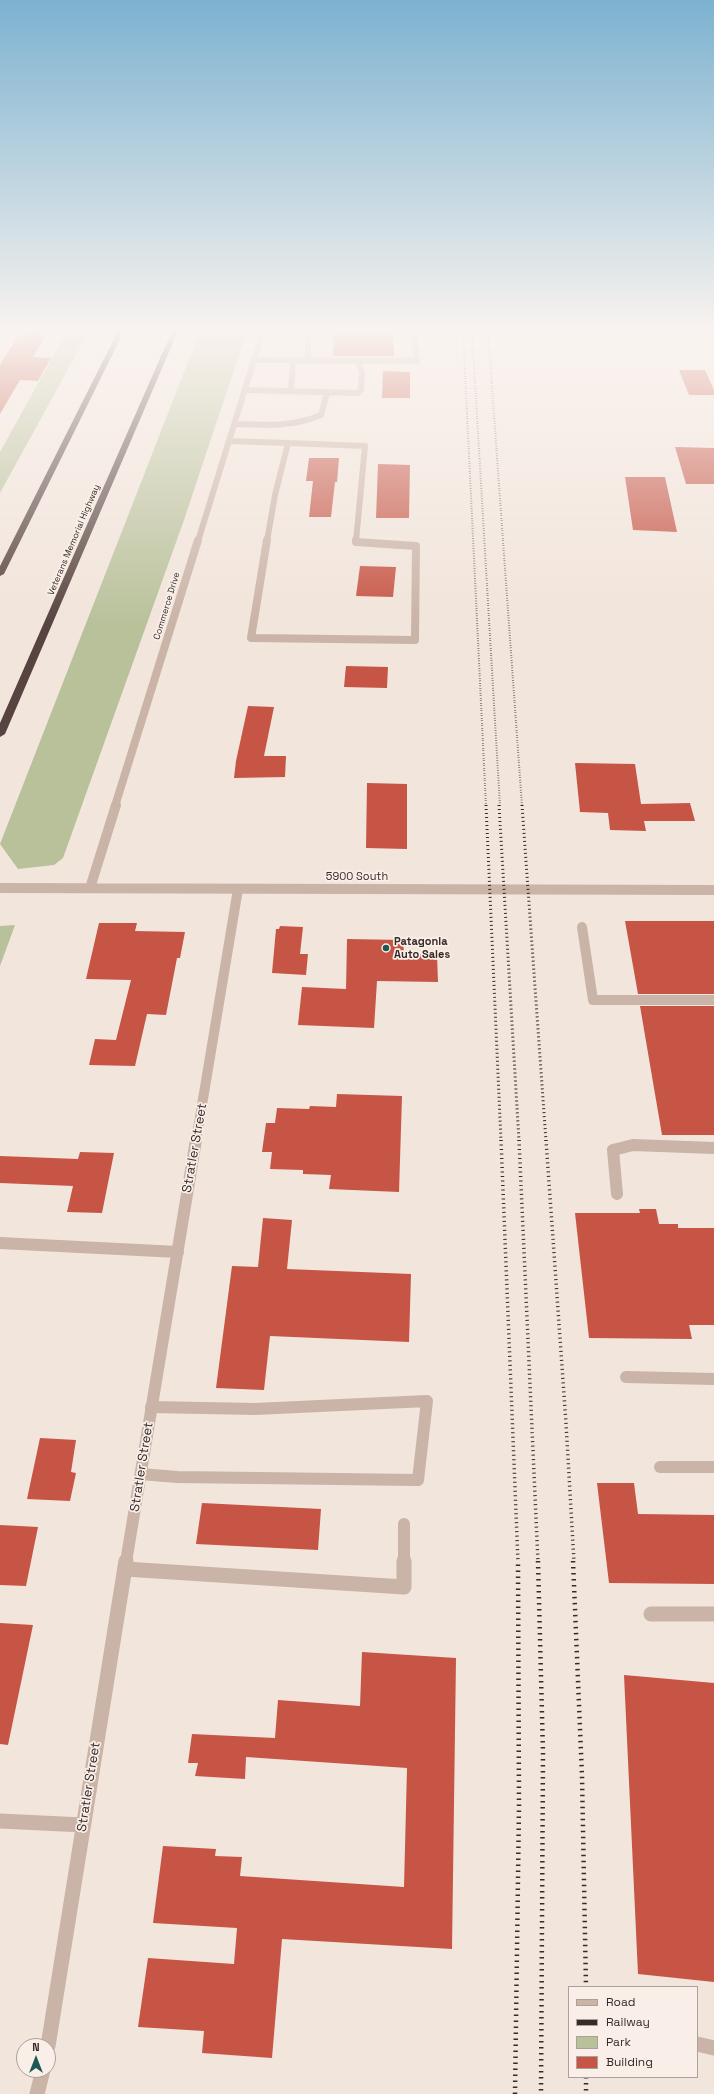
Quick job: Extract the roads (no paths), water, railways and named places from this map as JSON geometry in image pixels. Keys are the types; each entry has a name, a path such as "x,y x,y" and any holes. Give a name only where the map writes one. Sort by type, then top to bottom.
{"highway":[{"path":"0,574 72,429"},
{"name":"Veterans Memorial Highway","path":"0,734 133,429"}],"street":[{"name":"Commerce Drive","path":"90,888 233,429"},
{"path":"229,441 288,443 365,446 356,542 416,546 414,640 251,638 275,496 288,443"},
{"name":"5900 South","path":"0,888 714,890"},
{"name":"Stratler Street","path":"49,2038 151,1407 238,889"},
{"path":"582,926 593,1000 714,1000"},
{"path":"617,1194 613,1150 633,1145 714,1148"},
{"path":"0,1243 178,1252"},
{"path":"626,1377 714,1379"},
{"path":"141,1474 177,1477 418,1480 427,1402 255,1409 151,1407"},
{"path":"660,1467 714,1467"},
{"path":"125,1569 404,1587 404,1524"},
{"path":"651,1614 714,1614"},
{"path":"0,1821 83,1825"},
{"path":"698,2044 714,2048"},
{"path":"37,2094 41,2078"}],"railway":[{"path":"468,429 486,806"},
{"path":"478,429 500,806"},
{"path":"495,429 522,806"},
{"path":"486,805 501,1141"},
{"path":"499,805 519,1141"},
{"path":"522,805 546,1141"},
{"path":"501,1140 518,1562"},
{"path":"519,1140 538,1562"},
{"path":"546,1140 566,1423 574,1562"},
{"path":"515,2094 519,1807 518,1561"},
{"path":"538,1561 543,1753 541,2094"},
{"path":"573,1561 582,1776 586,1986"},
{"path":"586,2078 586,2094"}],"place":[{"name":"Patagonia Auto Sales","path":"386,948"}]}
